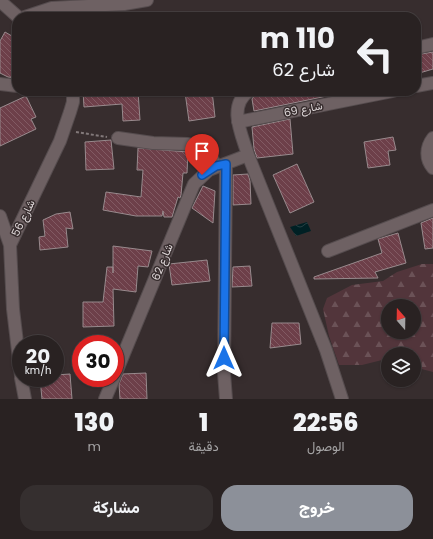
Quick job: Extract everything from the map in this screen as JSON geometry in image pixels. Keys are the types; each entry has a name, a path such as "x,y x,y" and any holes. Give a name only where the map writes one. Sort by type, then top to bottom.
{"street":[{"path":"40,12 52,8 124,4 147,0"},
{"path":"0,1 12,12"},
{"path":"421,47 433,44"},
{"path":"421,85 433,83"},
{"path":"0,84 12,85"},
{"name":"شارع 56","path":"16,335 13,310 10,244 64,130 73,102 72,96"},
{"path":"244,96 237,108 238,122 248,154 326,350 342,399"},
{"name":"شارع 69","path":"238,122 368,96"},
{"path":"118,138 153,143 188,144 206,148 221,165 226,399"},
{"path":"433,138 427,154 427,161 433,168"},
{"name":"شارع 62","path":"124,353 189,192 202,175 221,165 248,154"},
{"path":"328,251 433,210"},
{"path":"0,216 10,244"},
{"name":"شارع 56","path":"23,387 25,399"},
{"path":"105,399 110,387"}],"path":[{"path":"64,130 118,138"}],"green space":[{"path":"422,264 433,264 433,372 421,369 421,347 381,347 381,360 362,365 339,365 329,336 323,309 327,298 352,285 383,281 397,272"}],"water":[{"path":"307,222 311,231 296,236 290,227"}],"building":[{"path":"5,32 12,36 12,77 0,73 0,41"},
{"path":"433,52 433,69 421,73 421,54"},
{"path":"26,96 36,117 31,119 36,129 0,146 0,108"},
{"path":"83,96 138,96 140,120 123,121 122,104 84,107"},
{"path":"186,96 213,96 215,117 189,121"},
{"path":"254,96 327,96 254,111 252,99"},
{"path":"290,119 293,154 257,158 254,149 252,127"},
{"path":"393,137 396,150 388,151 390,165 368,168 364,142"},
{"path":"111,140 114,169 86,170 85,142"},
{"path":"138,148 188,152 187,173 183,173 181,195 180,198 178,197 172,217 164,217 163,211 162,216 136,216 103,210 106,192 141,197 143,170 137,170"},
{"path":"297,164 314,202 290,213 273,175"},
{"path":"248,174 250,181 251,204 233,205 233,175"},
{"path":"203,186 215,191 213,223 192,208"},
{"path":"70,212 73,229 66,228 68,247 40,250 39,237 45,236 43,220 56,214"},
{"path":"433,218 433,248 425,249 421,223"},
{"path":"398,233 406,263 375,272 378,278 314,279 314,277 382,253 378,239"},
{"path":"113,246 152,251 148,267 138,266 136,292 113,289 114,326 83,327 83,302 103,302 107,267 113,267"},
{"path":"207,260 210,281 172,285 169,264"},
{"path":"250,266 252,286 232,287 233,267"},
{"path":"272,323 299,323 301,344 270,348"},
{"path":"146,373 147,399 120,399 119,387 124,387 124,374"},
{"path":"64,374 70,374 72,399 42,399 41,387 64,387"}],"route":[{"path":"202,175 216,166 226,164 224,224 224,358"}]}
